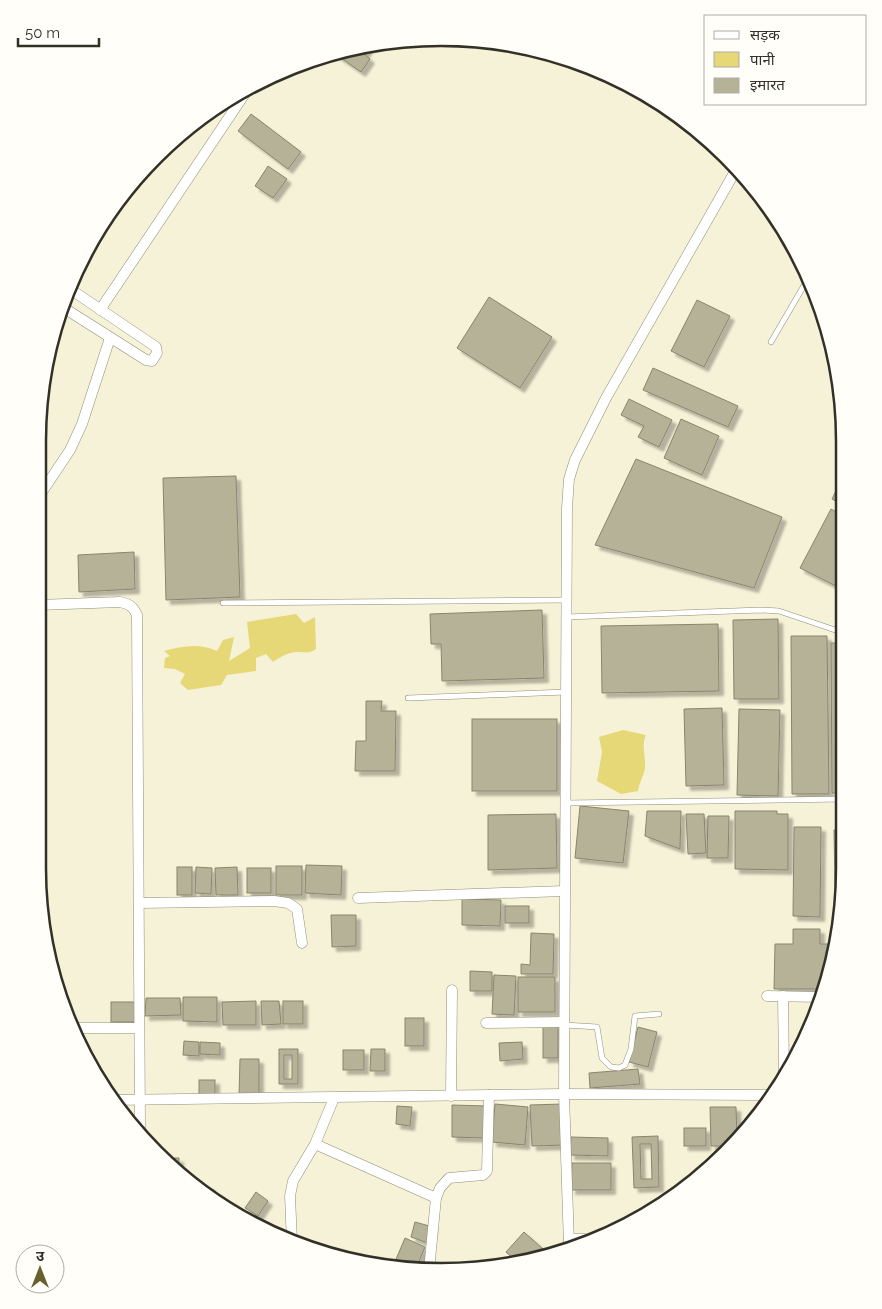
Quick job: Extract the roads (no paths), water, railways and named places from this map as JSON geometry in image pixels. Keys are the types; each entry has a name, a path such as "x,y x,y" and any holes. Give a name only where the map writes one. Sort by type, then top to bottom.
{"street":[{"path":"100,310 231,107"},
{"path":"569,1242 564,1094 564,891 566,803 566,508 569,479 575,460 606,398 733,175"},
{"path":"68,311 146,360 152,361 157,353 156,347 75,293"},
{"path":"46,486 70,450 82,424 110,338"},
{"path":"46,605 120,602 129,604 134,608 137,615 140,1123"},
{"path":"358,898 564,891"},
{"path":"140,903 274,901 288,903 297,908 302,943"},
{"path":"451,1096 452,990"},
{"path":"767,996 814,997"},
{"path":"783,996 784,1063"},
{"path":"486,1023 564,1024"},
{"path":"80,1028 138,1028"},
{"path":"122,1100 564,1094 763,1095"},
{"path":"430,1263 436,1198 440,1188 449,1178 483,1175 487,1171 489,1096"},
{"path":"292,1234 290,1196 293,1181 315,1144 334,1098"},
{"path":"315,1144 436,1198"}],"lane":[{"path":"771,342 804,286"},
{"path":"224,603 566,600"},
{"path":"566,617 761,610 779,611 836,630"},
{"path":"408,698 566,692"},
{"path":"566,803 836,798"},
{"path":"564,1024 597,1027 602,1058 611,1067 619,1068 625,1065 628,1060 635,1016 659,1014"}],"water":[{"path":"296,614 304,623 315,617 316,649 313,651 290,653 273,662 266,654 256,658 256,671 227,675 221,685 188,690 180,683 185,674 175,669 164,668 165,658 170,656 164,651 191,646 211,648 217,651 223,640 234,637 229,661 250,648 247,622"},
{"path":"623,730 646,735 644,747 645,768 638,791 621,794 597,781 602,752 599,737"}]}
